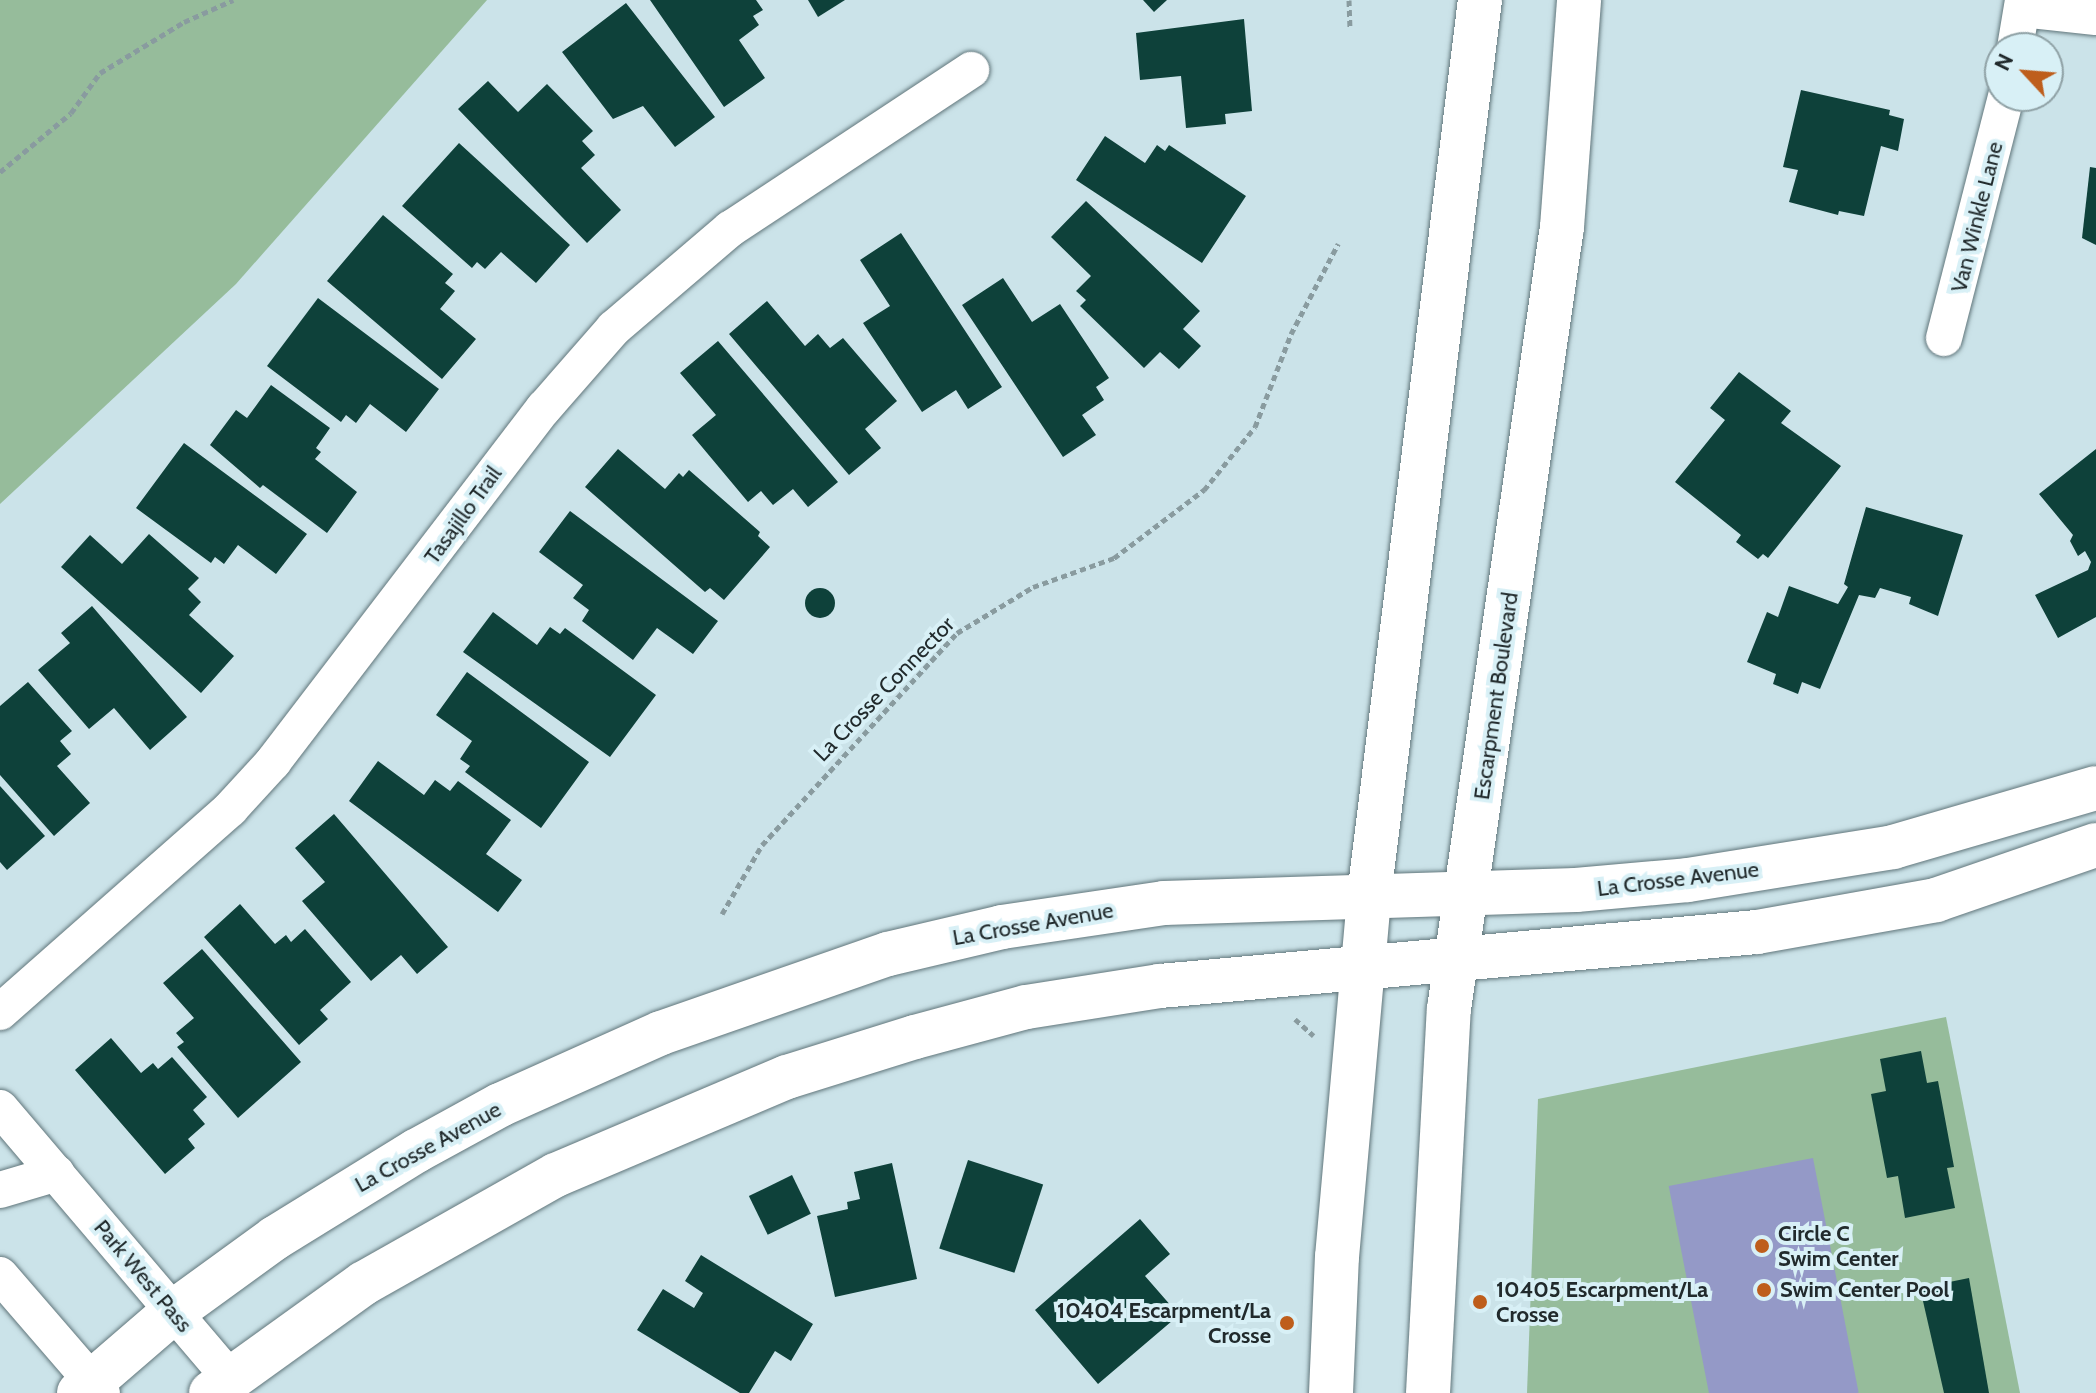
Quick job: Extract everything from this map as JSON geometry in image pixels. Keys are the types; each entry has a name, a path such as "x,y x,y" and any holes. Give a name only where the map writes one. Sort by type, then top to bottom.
{"street":[{"path":"1331,1393 1337,1257 1369,896 1480,0"},
{"name":"Escarpment Boulevard","path":"1428,1393 1449,1009 1562,227 1579,0"},
{"path":"2018,32 2023,4 2096,17"},
{"name":"Tasajillo Trail","path":"0,1012 230,809 273,762 534,420 614,328 730,229 971,70"},
{"name":"Van Winkle Lane","path":"1944,338 2002,112"},
{"name":"La Crosse Avenue","path":"91,1389 173,1312 275,1238 416,1151 567,1073 717,1011 888,954 1002,927 1164,903 1468,891 1576,890 1688,880 1893,847 2096,788"},
{"path":"2015,814 2027,872"},
{"path":"220,1385 364,1283 556,1175 787,1077 1026,1007 1160,986 1757,932 1936,900 2027,872 2096,845"},
{"name":"Park West Pass","path":"0,1108 173,1312 220,1385"},
{"path":"0,1190 57,1173"},
{"path":"0,1275 91,1389"}],"path":[{"path":"0,172 71,113 100,73 184,22 233,0"},
{"path":"1349,0 1350,28"},
{"name":"La Crosse Connector","path":"722,914 779,824 957,633 1033,587 1122,553 1204,490 1255,427 1297,321 1338,244"},
{"path":"1289,1017 1300,1021 1321,1049"}],"green space":[{"path":"0,0 487,0 236,284 0,504"},
{"name":"Circle C Swim Center","path":"1946,1017 2020,1393 1527,1393 1538,1099"}],"water":[{"name":"Swim Center Pool","path":"1813,1158 1859,1393 1709,1393 1669,1186"}],"building":[{"path":"650,0 756,0 763,10 753,16 759,25 739,40 765,78 724,107"},
{"path":"808,0 845,0 818,17"},
{"path":"1143,0 1167,0 1154,12"},
{"path":"626,3 715,117 675,147 643,106 613,119 562,52"},
{"path":"1244,19 1252,111 1225,114 1226,124 1186,128 1181,76 1140,80 1136,33"},
{"path":"488,81 518,112 547,84 593,131 582,141 595,155 581,168 621,210 587,243 458,109"},
{"path":"1801,90 1890,110 1889,115 1904,119 1898,151 1881,146 1864,216 1839,211 1838,215 1789,202 1798,170 1783,167"},
{"path":"1105,136 1145,163 1157,145 1165,151 1169,145 1246,196 1202,263 1076,180"},
{"path":"459,143 570,245 536,283 501,252 485,269 477,262 472,268 402,206"},
{"path":"2090,167 2096,168 2096,245 2082,238"},
{"path":"1086,201 1200,311 1183,329 1201,346 1179,369 1160,352 1144,368 1080,306 1086,300 1076,291 1091,276 1051,237"},
{"path":"383,215 453,274 445,283 455,291 440,309 476,339 442,379 327,281"},
{"path":"901,233 1002,387 968,409 956,390 922,412 863,323 890,306 860,260"},
{"path":"1003,278 1032,322 1060,304 1109,378 1096,387 1104,400 1082,415 1096,435 1063,457 962,305"},
{"path":"318,298 439,389 406,432 370,404 356,423 346,415 341,422 267,366"},
{"path":"767,301 805,346 818,334 830,348 843,338 897,401 865,429 881,448 849,475 729,334"},
{"path":"718,341 838,482 808,507 793,489 773,505 761,491 748,502 692,435 716,415 680,373"},
{"path":"1739,372 1791,411 1781,423 1841,466 1768,558 1763,554 1758,559 1736,542 1741,535 1675,482 1725,420 1710,408"},
{"path":"271,385 330,428 316,448 321,452 315,459 357,492 327,533 263,485 260,488 210,445 236,410 247,418"},
{"path":"184,443 307,534 276,574 238,545 224,564 215,557 211,563 136,508"},
{"path":"618,449 665,489 679,473 683,477 689,470 760,532 758,536 770,547 724,600 710,588 705,592 585,487"},
{"path":"2096,449 2096,617 2058,638 2035,595 2088,570 2091,562 2085,551 2078,556 2070,541 2073,535 2039,494"},
{"path":"1866,507 1963,535 1938,616 1909,604 1911,597 1880,588 1875,598 1859,595 1820,689 1802,682 1798,694 1773,684 1776,674 1747,662 1767,612 1778,617 1789,586 1838,604 1848,587 1844,584"},
{"path":"570,511 718,621 693,654 657,628 633,660 582,621 589,610 573,598 583,585 539,552"},
{"path":"149,534 199,578 188,589 201,602 189,615 234,656 201,693 61,567 90,535 122,564"},
{"path":"820,588 826,589 834,597 834,609 826,617 820,618 814,617 806,609 805,603 806,597 814,589"},
{"path":"92,606 187,717 150,750 114,708 89,729 38,670 70,643 61,633"},
{"path":"493,612 537,645 550,627 560,634 565,628 656,695 610,757 463,652"},
{"path":"467,672 589,762 541,828 465,772 470,766 460,759 472,741 436,715"},
{"path":"28,682 72,731 60,741 71,754 57,766 90,803 54,836 0,775 0,706"},
{"path":"378,761 424,795 435,780 450,791 458,781 511,820 486,854 522,880 498,912 349,801"},
{"path":"0,786 45,836 7,870 0,862"},
{"path":"334,814 448,947 417,974 401,955 371,981 302,901 325,882 295,848"},
{"path":"240,904 275,944 286,935 291,942 305,929 351,982 320,1010 328,1019 299,1045 204,937"},
{"path":"202,949 301,1062 238,1118 177,1047 184,1042 176,1033 194,1018 163,983"},
{"path":"111,1038 141,1073 153,1063 158,1069 172,1057 207,1097 193,1110 205,1124 188,1139 195,1148 165,1174 75,1070"},
{"path":"1921,1051 1927,1083 1938,1081 1954,1167 1947,1168 1955,1208 1905,1218 1898,1176 1887,1178 1871,1094 1886,1091 1880,1059"},
{"path":"968,1160 1043,1184 1014,1273 939,1248"},
{"path":"892,1163 917,1279 835,1297 817,1216 848,1209 847,1202 860,1199 854,1172"},
{"path":"792,1175 811,1214 768,1235 749,1196"},
{"path":"1140,1219 1170,1254 1145,1276 1179,1315 1098,1384 1035,1310"},
{"path":"701,1255 813,1324 791,1361 775,1351 749,1393 740,1393 637,1330 663,1289 694,1308 703,1293 685,1281"},
{"path":"1969,1278 1989,1393 1944,1393 1920,1288"}],"place":[{"name":"Circle C Swim Center","path":"1762,1246"},
{"name":"Swim Center Pool","path":"1764,1290"},
{"name":"10405 Escarpment/La Crosse","path":"1480,1302"},
{"name":"10404 Escarpment/La Crosse","path":"1287,1323"}]}
